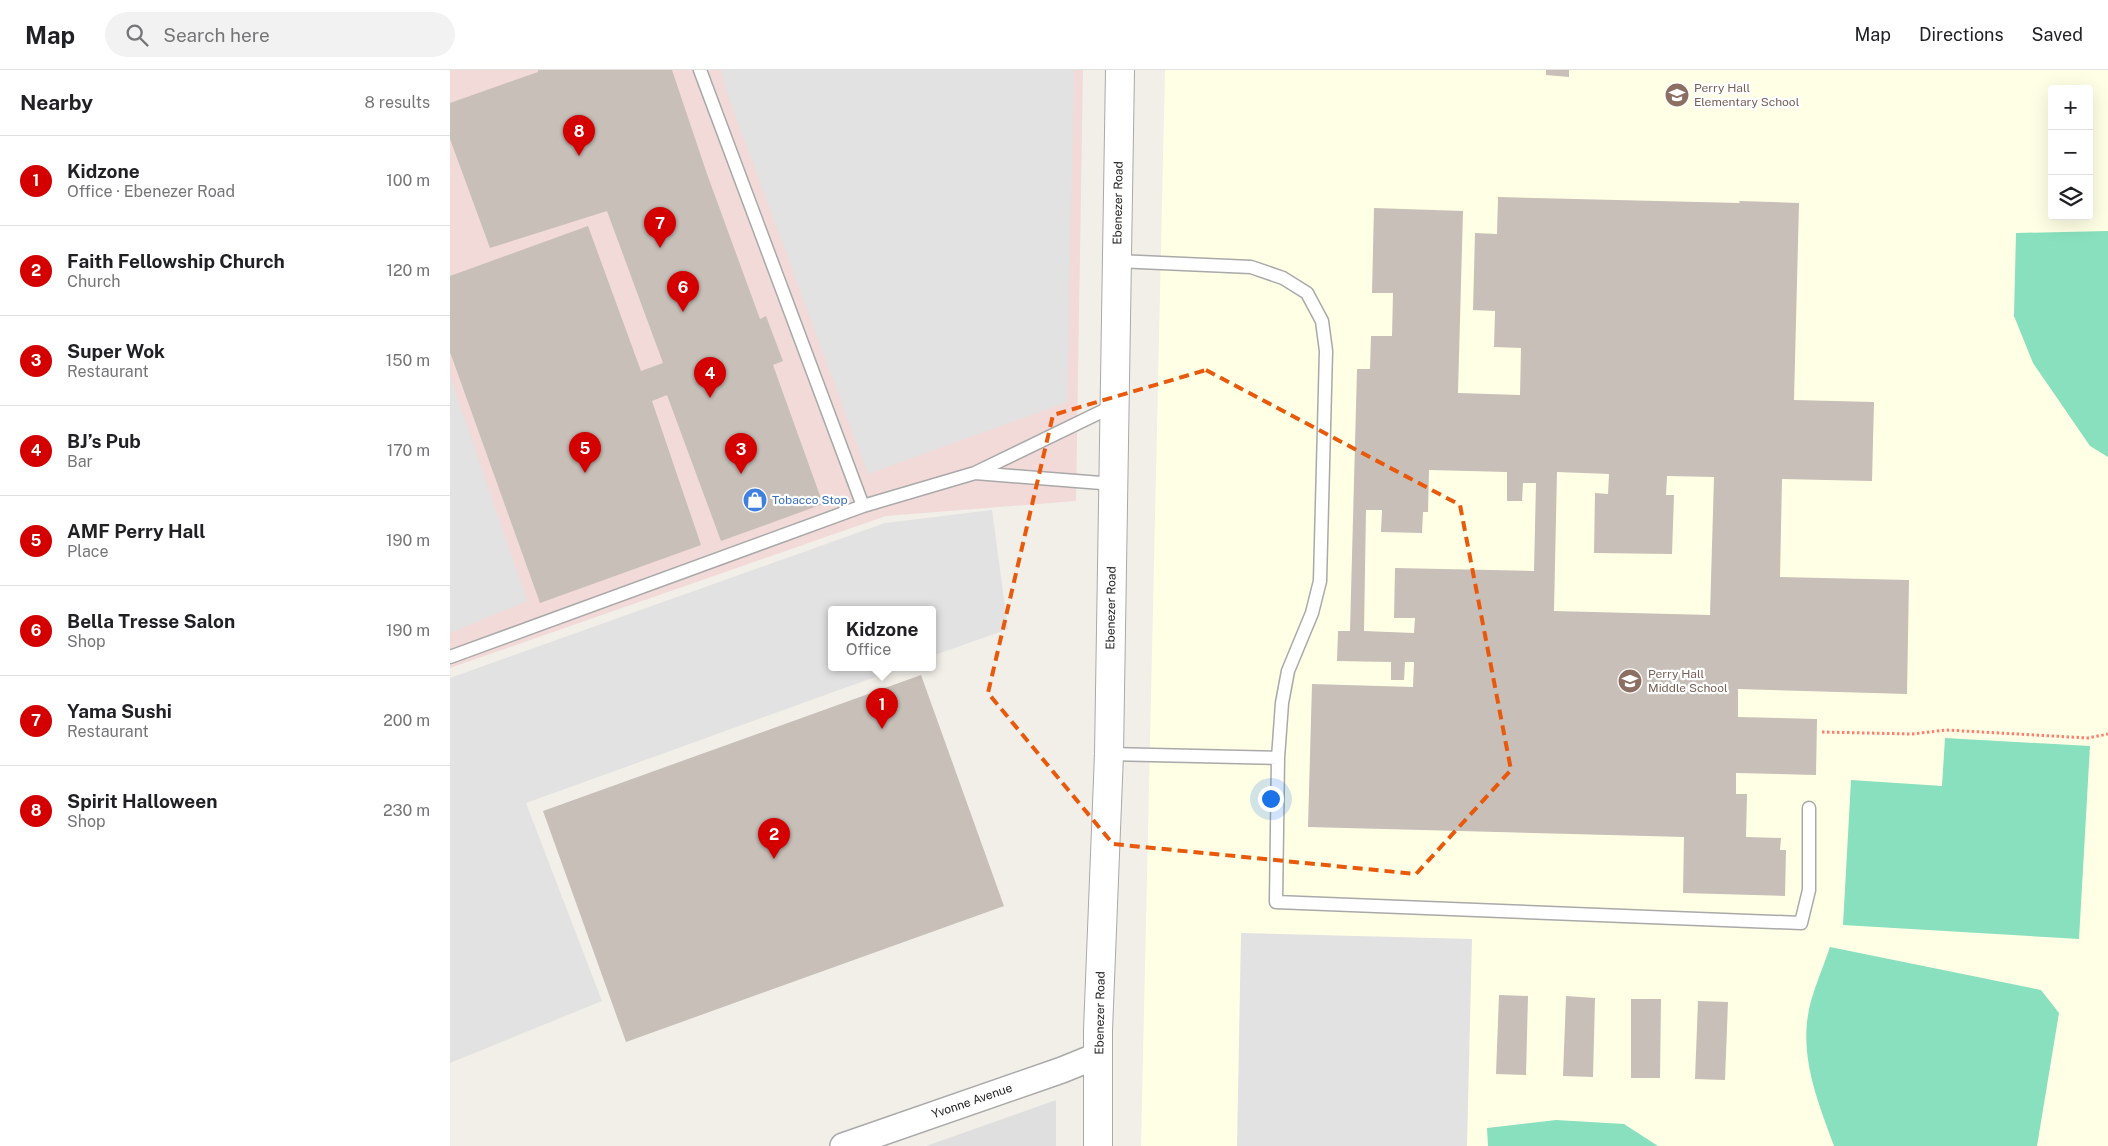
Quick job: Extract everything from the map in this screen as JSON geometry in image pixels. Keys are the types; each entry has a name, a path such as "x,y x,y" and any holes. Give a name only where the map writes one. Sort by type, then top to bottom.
{"street":[{"name":"Ebenezer Road","path":"1098,1146 1098,1030 1108,754 1114,484 1113,406 1120,70"},
{"name":"Yvonne Avenue","path":"843,1146 1062,1070 1099,1055"}],"lane":[{"path":"700,70 863,506"},
{"path":"1117,261 1251,267 1283,278 1307,293 1322,321 1326,351 1320,581 1312,614 1288,671 1282,703 1278,758 1276,902 1801,923 1809,890 1809,808"},
{"path":"450,657 863,506 976,472 1113,406"},
{"path":"976,472 1114,484"},
{"path":"1108,754 1278,758"}],"path":[{"path":"1822,732 1912,734 1946,730 2088,738 2108,734"}],"highlighted area":[{"path":"1206,370 1460,505 1511,770 1416,874 1113,844 988,693 1053,415"}],"shaded area":[{"path":"450,70 1083,70 1076,501 886,516 450,668"},
{"path":"721,70 1074,70 1067,402 868,474 726,90"},
{"name":"Perry Hall Middle School","path":"1165,70 2108,70 2108,1146 1141,1146"},
{"path":"450,377 527,601 450,633"},
{"path":"992,510 1008,629 936,655 936,606 828,606 828,671 892,671 526,803 602,1001 450,1063 450,678 885,523"},
{"path":"1241,933 1472,939 1467,1146 1237,1146"},
{"path":"1056,1100 1056,1146 926,1146"}],"green space":[{"path":"2108,231 2108,457 2090,446 2033,363 2014,316 2016,233"},
{"path":"1945,738 2090,746 2079,939 1843,925 1851,780 1942,786"},
{"path":"1830,947 2041,990 2059,1013 2037,1146 1834,1146 1821,1111 1811,1075 1806,1039 1811,1001"},
{"path":"1556,1120 1624,1124 1658,1146 1488,1146 1487,1128"}],"building":[{"path":"538,70 672,70 707,174 760,319 766,316 783,361 773,365 823,504 721,541 667,395 652,401 701,545 540,603 450,352 450,276 588,226 641,371 663,363 607,211 490,248 450,139 450,103 538,72"},
{"path":"1546,70 1569,70 1569,77 1546,75"},
{"path":"1498,197 1799,203 1794,400 1874,402 1872,481 1782,479 1780,577 1909,580 1907,694 1738,689 1738,717 1817,719 1816,775 1736,773 1736,794 1747,794 1746,837 1781,838 1780,850 1786,850 1785,896 1683,893 1684,837 1308,827 1312,684 1413,687 1414,662 1405,662 1404,680 1391,680 1391,662 1337,661 1338,631 1350,631 1357,369 1370,369 1371,336 1392,336 1393,293 1372,293 1374,208 1463,211 1458,393 1520,395 1521,348 1494,347 1495,311 1473,310 1475,233 1497,234","holes":["1429,470 1507,472 1507,501 1522,501 1523,483 1536,483 1534,571 1395,568 1394,618 1415,618 1414,633 1364,631 1366,510 1382,510 1381,532 1422,533 1423,512 1428,512","1557,472 1609,474 1608,494 1595,493 1594,553 1672,554 1674,495 1666,495 1667,476 1714,477 1710,615 1554,611"]},
{"path":"921,675 1004,906 626,1042 543,811"},
{"path":"1499,995 1528,996 1526,1075 1496,1074"},
{"path":"1566,996 1595,998 1593,1077 1563,1076"},
{"path":"1631,999 1661,999 1660,1078 1631,1078"},
{"path":"1698,1001 1728,1002 1725,1080 1695,1079"}],"place":[{"name":"Perry Hall Elementary School","path":"1677,95"},
{"name":"Spirit Halloween","path":"579,156"},
{"name":"Yama Sushi","path":"660,248"},
{"name":"Bella Tresse Salon","path":"683,312"},
{"name":"BJ’s Pub","path":"710,398"},
{"name":"AMF Perry Hall","path":"585,473"},
{"name":"Super Wok","path":"741,474"},
{"name":"Tobacco Stop","path":"755,500"},
{"name":"Perry Hall Middle School","path":"1630,681"},
{"name":"Kidzone","path":"882,729"},
{"name":"Faith Fellowship Church","path":"774,859"}]}
